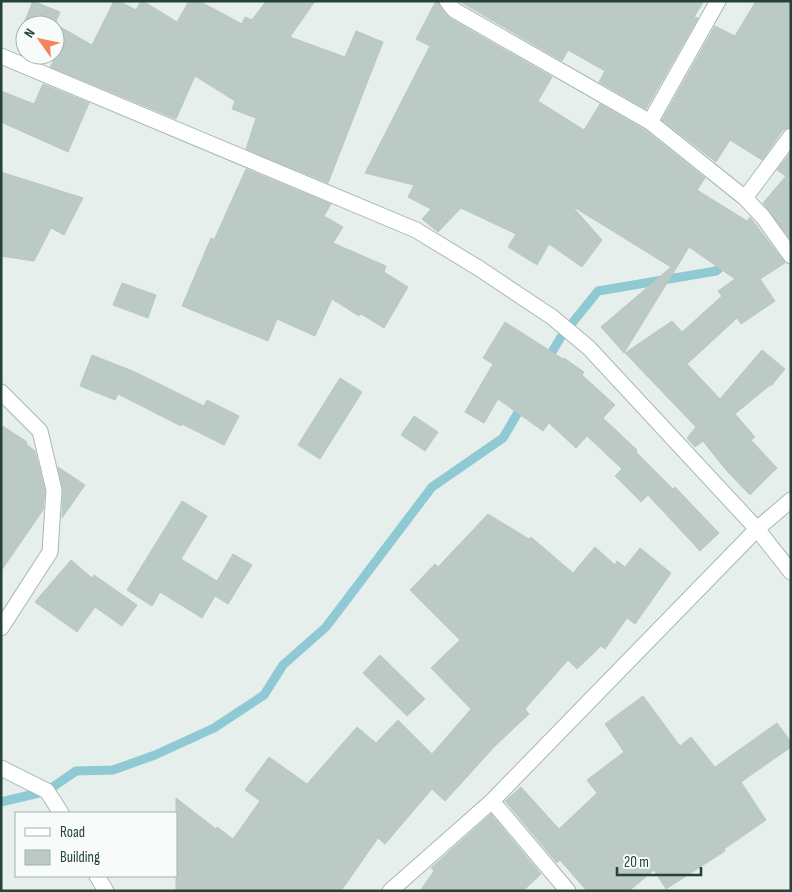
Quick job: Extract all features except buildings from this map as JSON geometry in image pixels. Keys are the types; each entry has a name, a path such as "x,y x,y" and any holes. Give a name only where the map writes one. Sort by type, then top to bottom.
{"street":[{"path":"447,1 454,10 650,122 745,198 764,217 791,256"},
{"path":"650,122 718,1"},
{"path":"1,56 416,230 552,317 589,348 757,529 791,572"},
{"path":"745,198 791,136"},
{"path":"1,392 40,431 54,490 50,552 1,628"},
{"path":"390,891 492,801 757,529 791,500"},
{"path":"1,768 47,790 59,812"},
{"path":"492,801 568,891"},
{"path":"98,877 106,891"}],"waterway":[{"path":"546,362 561,337 598,291 716,271 729,260"},
{"path":"1,802 47,791 76,771 113,770 155,755 214,728 264,695 283,665 326,627 432,487 503,438 523,404"}]}
